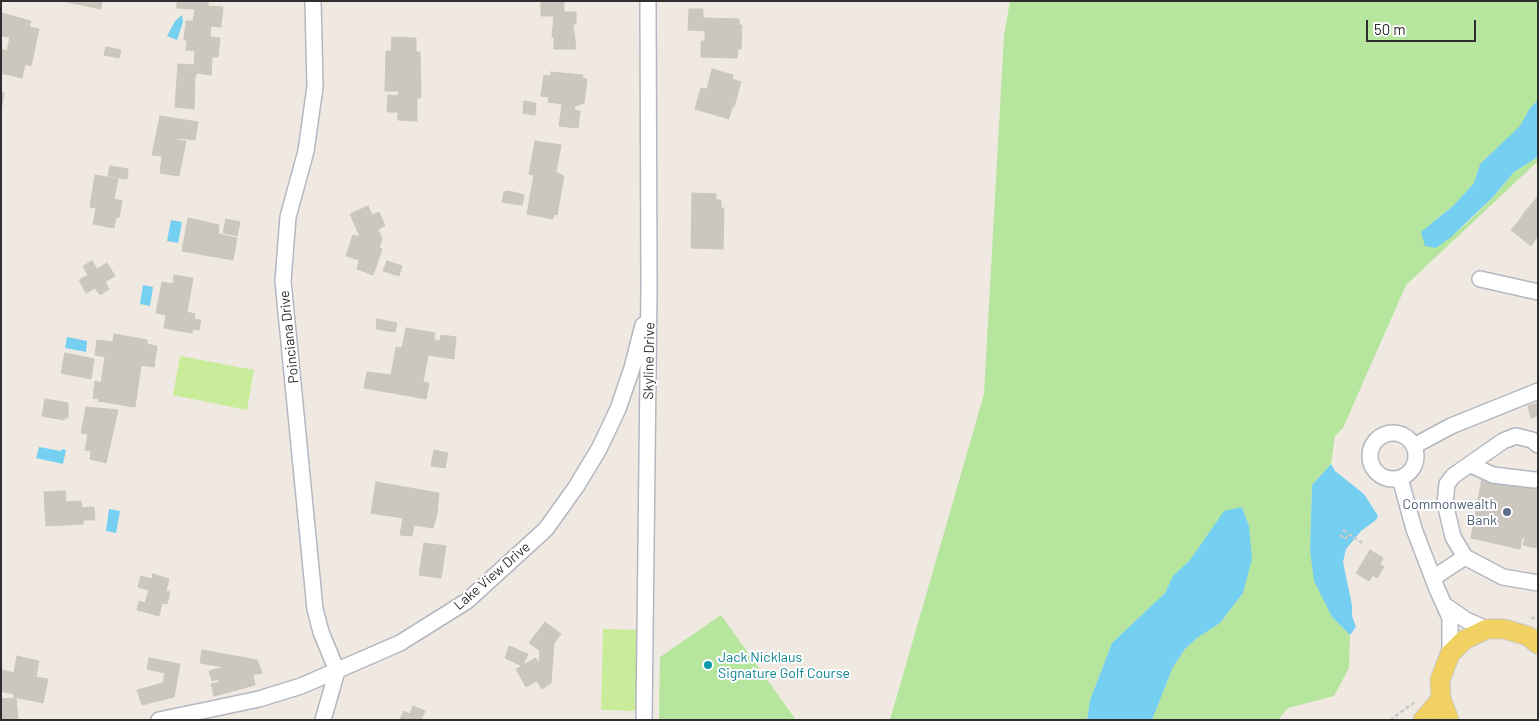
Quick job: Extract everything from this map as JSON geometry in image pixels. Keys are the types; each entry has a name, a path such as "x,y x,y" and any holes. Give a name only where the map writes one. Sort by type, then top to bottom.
{"main road":[{"path":"1449,720 1441,699 1440,680 1450,654 1464,640 1487,629 1504,629 1535,638"},
{"path":"1423,720 1441,699"}],"street":[{"name":"Poinciana Drive","path":"313,1 315,87 306,151 288,217 283,281 315,609 321,632 337,671"},
{"name":"Skyline Drive","path":"644,720 649,288 648,1"},
{"path":"1480,279 1538,292"},
{"name":"Lake View Drive","path":"159,720 259,699 301,686 400,643 467,601 546,529 591,462 618,409 641,333 649,288"},
{"path":"1414,446 1451,426 1538,391"},
{"path":"1395,433 1408,438 1414,446 1416,456 1414,466 1407,474 1400,478 1386,478 1377,472 1371,461 1372,449 1378,439 1395,433"},
{"path":"1538,445 1532,440 1516,436 1503,441 1472,465 1454,476 1447,484 1444,503 1453,537 1465,557 1503,577 1538,583"},
{"path":"1472,465 1492,475 1535,480"},
{"path":"1400,478 1414,529 1446,606 1452,630 1450,654"},
{"path":"1433,578 1465,557"},
{"path":"1446,606 1466,620 1487,629"},
{"path":"323,720 337,671"}],"path":[{"path":"1343,530 1362,543"},
{"path":"1340,535 1345,539 1349,534"}],"green space":[{"path":"1010,1 1538,1 1538,100 1530,108 1521,126 1480,164 1474,183 1454,205 1436,219 1436,248 1466,224 1493,197 1514,172 1538,157 1538,161 1406,285 1343,428 1335,436 1331,464 1312,485 1310,550 1332,617 1350,635 1349,668 1334,696 1288,708 1278,720 1152,720 1173,667 1185,649 1197,638 1220,623 1243,593 1249,526 1242,507 1207,537 1190,560 1173,576 1165,593 1112,643 1090,700 1087,720 890,720 984,394 1004,35"},
{"path":"180,356 254,370 247,410 173,395"},
{"name":"Jack Nicklaus Signature Golf Course","path":"721,615 796,720 659,720 660,657"},
{"path":"603,629 640,630 638,711 601,710"}],"water":[{"path":"182,15 183,22 177,40 167,36 175,21"},
{"path":"1538,100 1538,157 1514,172 1493,197 1450,238 1436,248 1425,246 1421,232 1454,205 1474,183 1480,164 1520,126 1530,108"},
{"path":"171,220 182,222 178,243 167,241"},
{"path":"143,285 153,287 150,306 140,304"},
{"path":"67,337 87,341 86,352 65,348"},
{"path":"39,447 61,451 62,449 66,450 63,464 36,458"},
{"path":"1331,464 1335,471 1364,494 1378,516 1376,520 1361,531 1346,549 1343,562 1352,605 1352,616 1356,627 1350,635 1332,617 1314,581 1310,550 1312,485"},
{"path":"1242,507 1249,526 1252,559 1243,593 1220,623 1197,638 1185,649 1173,667 1152,720 1087,720 1090,700 1112,643 1165,593 1173,576 1190,560 1224,511"},
{"path":"109,509 120,511 116,533 106,531"}],"building":[{"path":"62,1 102,1 101,9"},
{"path":"177,1 208,1 208,6 223,7 221,27 211,26 210,37 220,38 218,57 212,57 211,75 197,73 195,77 194,109 175,107 178,64 194,65 195,51 186,50 187,40 184,40 186,21 193,21 195,9 177,8"},
{"path":"541,1 564,1 564,12 576,12 576,24 573,24 576,49 554,49 554,37 552,37 554,16 541,16"},
{"path":"689,9 703,9 703,18 739,19 739,25 742,25 741,49 738,49 737,58 701,57 701,41 705,41 705,31 688,30"},
{"path":"1,13 31,21 29,27 39,29 31,66 25,64 22,78 1,73 1,49 7,51 10,37 1,36"},
{"path":"392,37 416,38 416,52 420,52 421,98 417,98 417,121 398,120 398,112 387,112 388,95 398,96 399,91 385,91 386,51 391,51"},
{"path":"106,47 121,50 119,58 104,55"},
{"path":"712,69 733,75 732,79 741,82 729,119 695,109 701,88 707,89"},
{"path":"551,72 583,75 582,78 587,79 584,103 575,106 574,110 580,111 578,128 559,126 562,104 548,102 549,97 541,96 544,75 551,76"},
{"path":"1,93 4,93 2,106 1,106"},
{"path":"524,101 536,103 535,115 523,113"},
{"path":"160,116 198,122 195,140 178,138 178,140 186,141 179,176 160,173 162,156 152,155"},
{"path":"535,141 561,145 556,172 564,176 557,215 554,214 553,219 527,214 534,175 529,174"},
{"path":"110,166 128,169 127,179 108,176"},
{"path":"95,175 118,179 114,199 122,201 119,218 116,217 114,228 93,224 96,208 90,207"},
{"path":"509,191 524,195 522,205 502,202 504,192"},
{"path":"692,193 716,194 716,200 721,200 721,208 724,208 723,249 691,248"},
{"path":"1538,196 1538,210 1531,205"},
{"path":"1531,205 1538,210 1538,224 1524,213"},
{"path":"368,206 372,215 379,212 385,226 378,229 382,239 379,248 382,249 373,275 357,269 359,260 346,256 353,235 360,237 350,214"},
{"path":"1524,213 1538,224 1537,237 1518,222"},
{"path":"188,218 219,225 218,234 237,238 233,260 182,251"},
{"path":"226,219 240,222 237,236 223,233"},
{"path":"1518,222 1537,237 1531,246 1511,230"},
{"path":"92,261 97,269 107,263 115,276 105,282 109,289 100,295 95,288 86,293 79,280 88,275 83,266"},
{"path":"387,261 402,266 399,276 383,271"},
{"path":"174,275 193,278 187,312 195,314 194,319 201,320 199,330 193,329 192,333 164,328 166,315 156,313 162,282 173,284"},
{"path":"377,319 397,323 395,332 376,329"},
{"path":"406,328 435,333 434,340 440,341 441,335 456,337 454,359 428,355 423,382 429,383 426,399 364,388 367,372 391,375 396,347 402,348"},
{"path":"114,334 147,340 147,344 157,346 154,367 141,365 135,407 98,401 99,399 93,398 95,381 101,383 105,357 95,355 97,340 113,342"},
{"path":"65,353 94,359 91,379 61,373"},
{"path":"45,399 68,403 68,418 64,420 42,416"},
{"path":"1538,403 1538,416 1531,418 1528,406"},
{"path":"86,407 118,410 106,463 90,459 91,451 85,450 88,434 81,433"},
{"path":"434,450 448,453 445,468 431,466"},
{"name":"Commonwealth Bank","path":"1538,474 1537,548 1523,545 1525,538 1522,537 1520,549 1471,538 1482,478"},
{"path":"376,482 439,493 437,514 433,528 414,525 412,536 400,535 403,518 371,513"},
{"path":"65,491 66,502 81,501 82,508 94,507 95,520 83,520 83,524 46,526 44,492"},
{"path":"424,543 446,546 441,578 419,575"},
{"path":"1370,550 1383,558 1380,564 1384,567 1377,578 1373,575 1369,581 1356,573"},
{"path":"153,574 169,579 166,591 170,592 167,604 162,603 159,616 137,610 139,601 145,603 149,590 138,587 141,576 152,579"},
{"path":"545,622 561,634 554,643 551,683 542,689 537,681 526,687 516,669 522,666 505,658 509,646 528,654 523,665 536,658 539,664 540,651 529,643"},
{"path":"202,650 257,660 262,673 253,675 255,685 214,696 211,684 219,682 218,679 212,681 209,671 224,667 200,663"},
{"path":"17,656 39,661 36,677 48,679 43,703 14,697 14,694 1,691 1,670 14,673"},
{"path":"149,658 180,664 174,697 142,705 137,690 163,683 165,673 147,669"},
{"path":"16,698 18,720 2,720 1,699"},
{"path":"413,706 425,711 421,720 400,719 404,711 410,714"}],"place":[{"name":"Commonwealth Bank","path":"1507,512"},
{"name":"Jack Nicklaus Signature Golf Course","path":"708,665"}]}
